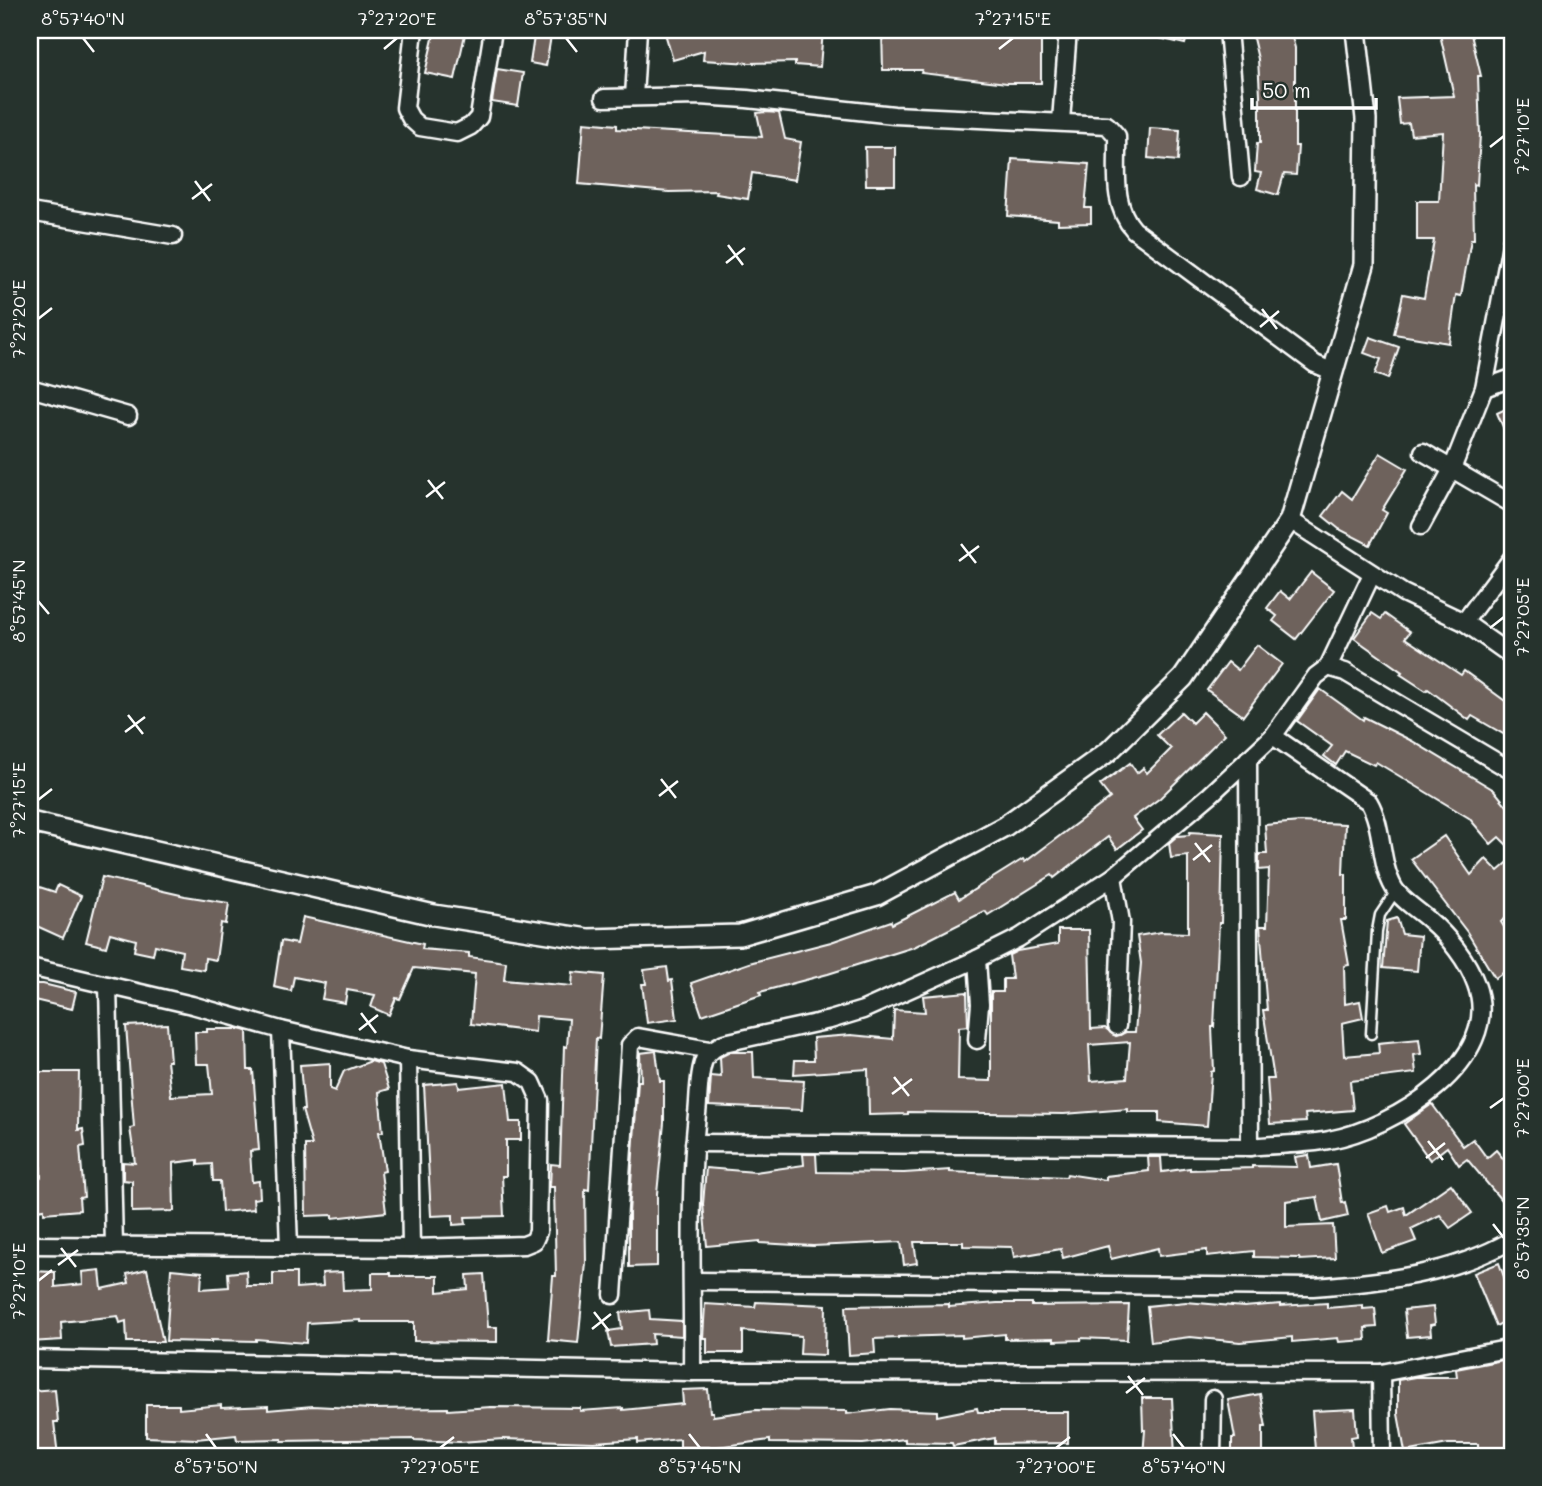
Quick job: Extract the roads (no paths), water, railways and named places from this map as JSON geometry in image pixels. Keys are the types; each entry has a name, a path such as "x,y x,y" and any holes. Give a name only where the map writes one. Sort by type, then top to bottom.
{"street":[{"path":"414,30 405,108 411,119 420,127 457,133 471,126 479,117 494,30"},
{"path":"634,97 638,30"},
{"path":"1061,121 1068,30"},
{"path":"1228,30 1241,177"},
{"path":"30,822 434,915 588,939 740,935 877,895 1005,826 1109,751 1183,678 1290,520 1364,265 1366,119 1356,30"},
{"path":"604,98 699,96 894,115 1101,123 1114,130 1117,136 1119,206 1125,220 1134,230 1315,364 1334,372"},
{"path":"30,212 173,236"},
{"path":"1421,526 1452,470 1484,388 1512,239"},
{"path":"1484,388 1512,378"},
{"path":"30,388 128,416"},
{"path":"1423,452 1512,504"},
{"path":"1290,520 1403,593 1464,622 1512,656"},
{"path":"1464,622 1512,558"},
{"path":"692,1373 691,1210 694,1143 703,1063 710,1050 724,1043 830,1020 863,1010 977,959 1018,937 1114,877 1210,795 1273,736 1316,676 1328,667 1372,574"},
{"path":"1328,667 1345,672 1512,771"},
{"path":"694,1143 1250,1147 1331,1140 1383,1122 1415,1105 1452,1073 1473,1042 1481,1006 1477,984 1467,966 1436,926 1396,891 1390,880 1377,815 1369,802 1273,736"},
{"path":"1248,759 1250,1147"},
{"path":"1114,877 1121,922 1117,1026"},
{"path":"977,959 980,1004 977,1040"},
{"path":"30,967 408,1059 518,1072 532,1082 541,1100 538,1232 534,1241 524,1245 411,1248 30,1245"},
{"path":"108,985 114,1246"},
{"path":"281,1030 289,1247"},
{"path":"613,1295 630,1045 638,1037 710,1050"},
{"path":"408,1059 411,1248"},
{"path":"693,1281 1313,1287 1380,1283 1448,1268 1512,1240"},
{"path":"30,1359 692,1373 1381,1373 1512,1348"},
{"path":"1381,1373 1382,1456"},
{"path":"1212,1456 1213,1399"}],"lane":[{"path":"1371,1034 1377,930 1381,915 1396,891"}]}
